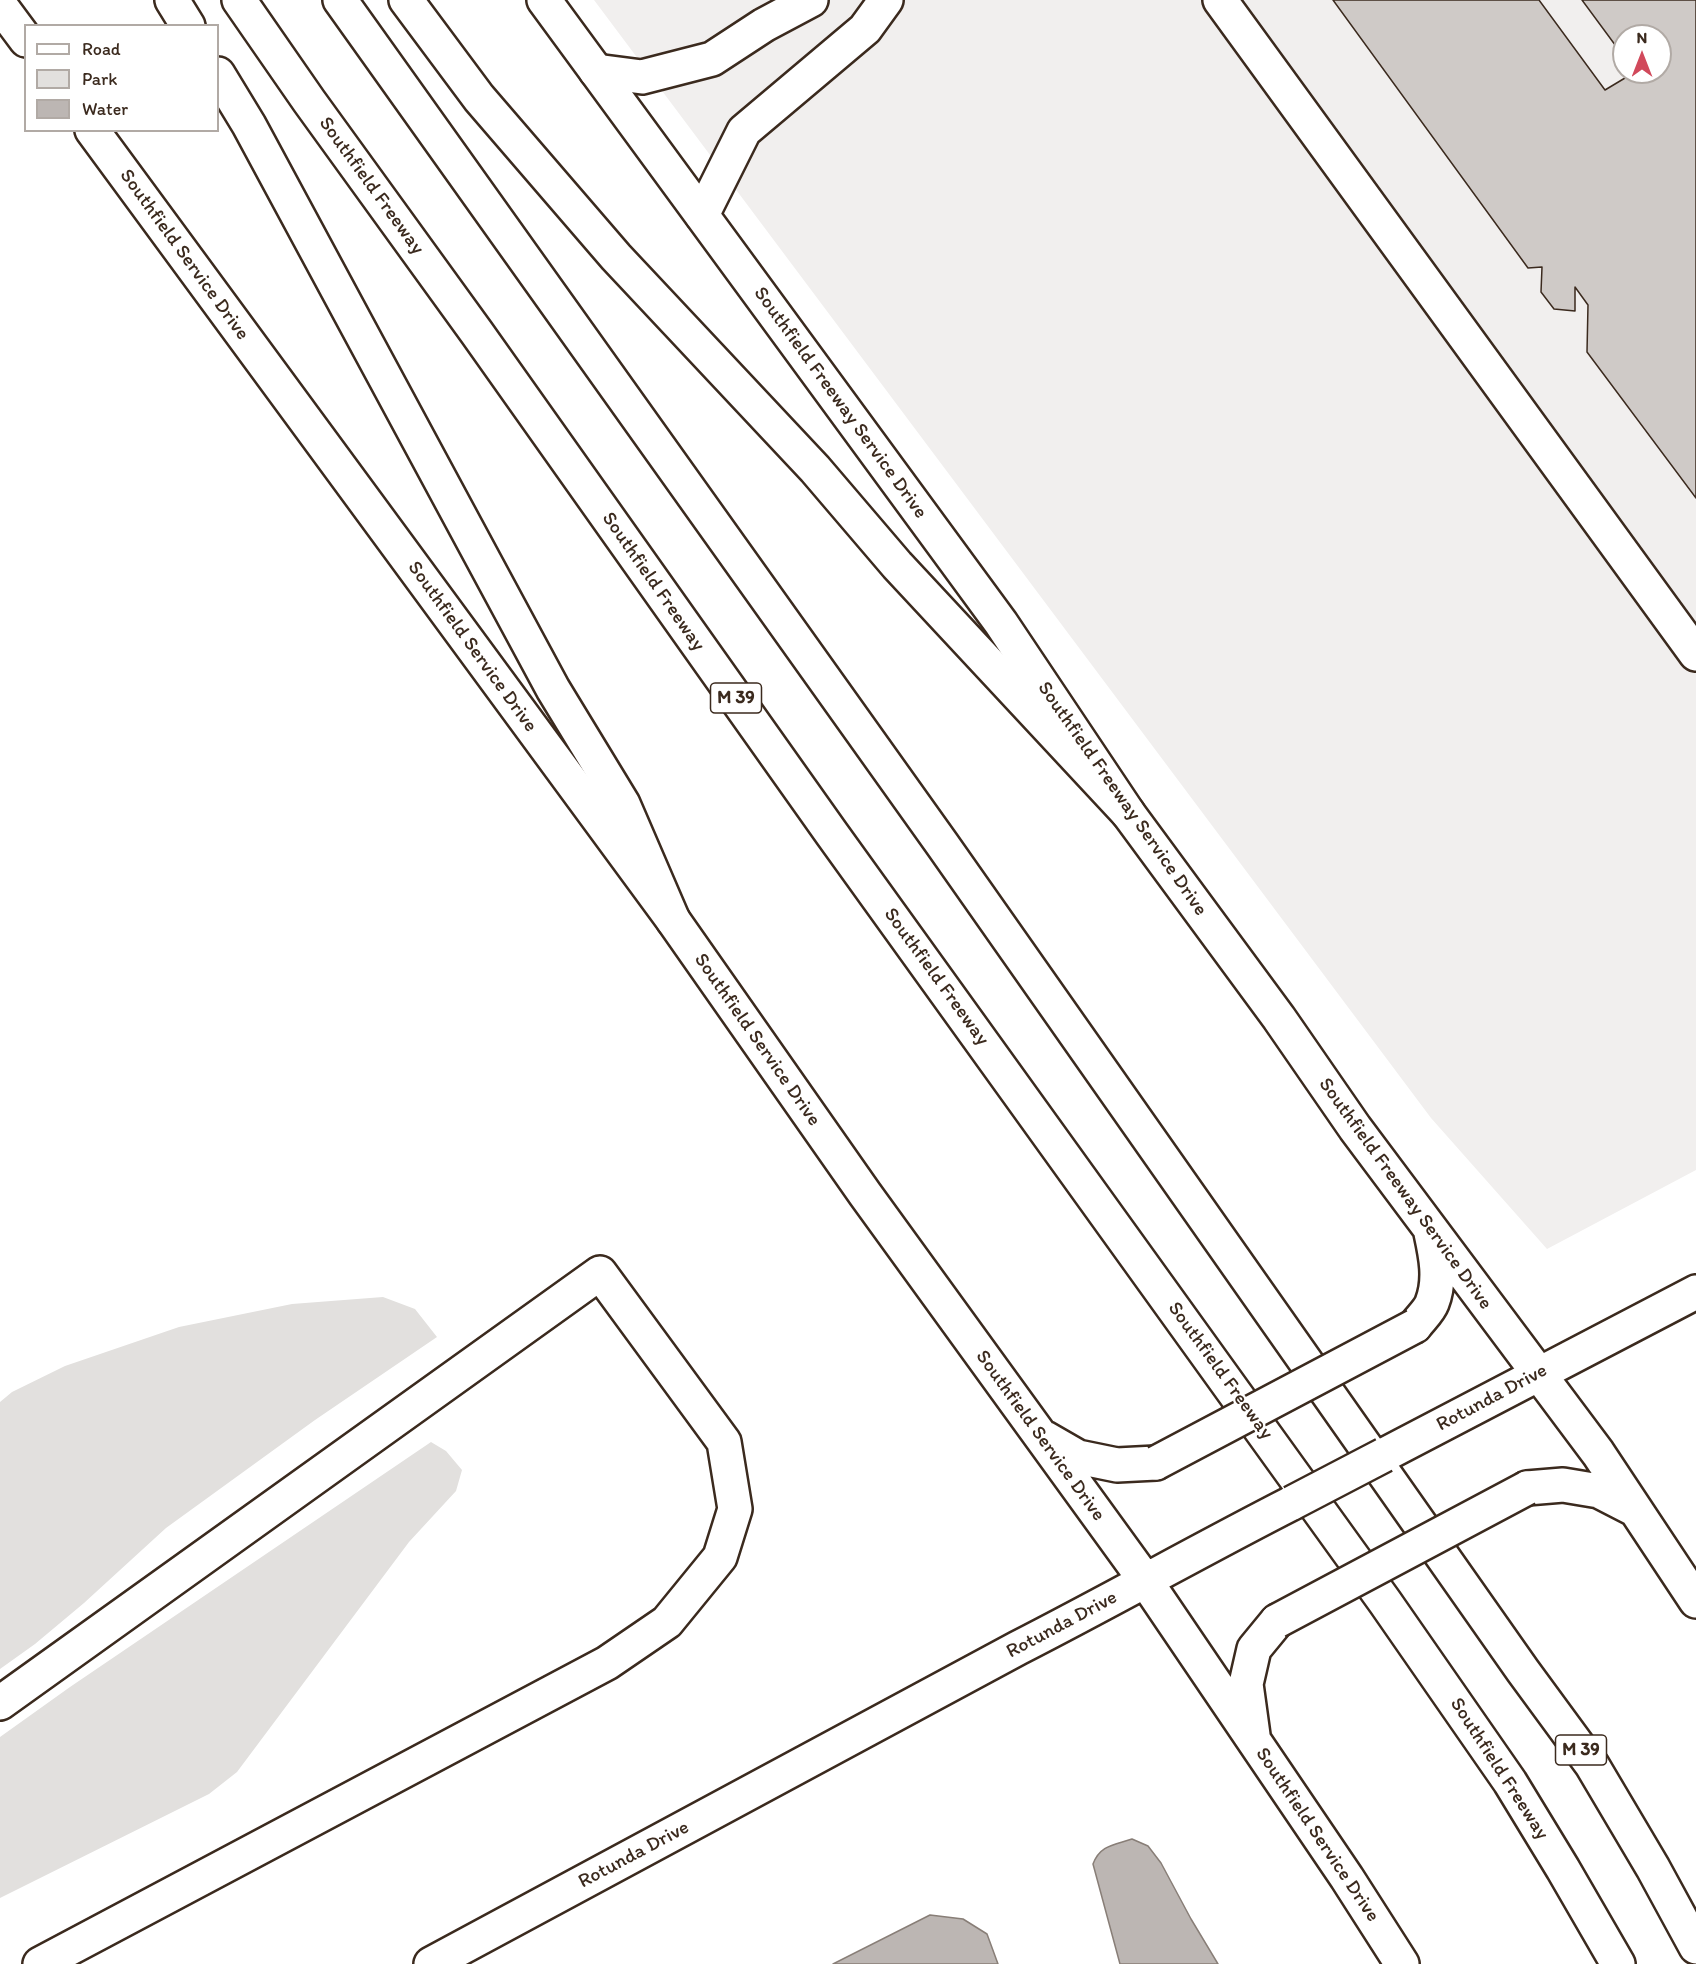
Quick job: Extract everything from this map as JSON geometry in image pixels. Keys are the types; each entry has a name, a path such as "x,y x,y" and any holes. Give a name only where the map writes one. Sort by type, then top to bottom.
{"main road":[{"path":"172,0 187,24"},
{"name":"Southfield Freeway","path":"239,0 832,834 1385,1602 1510,1782 1618,1964"},
{"name":"M 39","path":"340,0 935,834 1592,1766 1653,1868 1696,1947"},
{"path":"406,0 479,98 616,257 815,470 897,565 1128,813"},
{"name":"Southfield Freeway Service Drive","path":"544,0 1001,623 1128,813 1279,1018 1355,1128 1598,1453 1696,1600"},
{"path":"596,71 642,77 712,59 764,25 811,0"},
{"path":"702,215 744,131 865,30 886,0"},
{"path":"1221,0 1696,654"},
{"path":"0,5 24,37"},
{"path":"219,76 249,125 553,689 623,804 673,920"},
{"name":"Southfield Service Drive","path":"93,132 673,920 865,1194 1145,1580 1347,1878 1402,1964"},
{"path":"1039,1434 1078,1457 1117,1466 1156,1463 1415,1326 1431,1305 1436,1285 1437,1263 1431,1230"},
{"path":"0,1703 600,1273 724,1442 735,1509 720,1557 667,1622 607,1663 40,1964"},
{"name":"Rotunda Drive","path":"431,1964 1145,1580 1696,1292"},
{"path":"1254,1740 1246,1684 1254,1649 1277,1621 1527,1488 1563,1485 1599,1491 1636,1510"}],"shaded area":[{"path":"594,0 1696,0 1696,1170 1547,1249 1431,1118"}],"green space":[{"path":"383,1297 415,1309 437,1337 315,1420 166,1528 84,1603 35,1644 0,1669 0,1402 12,1392 65,1366 179,1327 292,1304"},
{"path":"431,1442 446,1451 462,1470 456,1491 409,1542 237,1772 209,1794 0,1898 0,1737"}],"water":[{"path":"1132,1839 1148,1846 1161,1863 1218,1964 1120,1964 1093,1864 1104,1849"},
{"path":"930,1915 963,1919 987,1934 998,1964 833,1964"}],"building":[{"path":"1333,0 1539,0 1605,90 1615,84 1672,84 1672,24 1612,24 1612,41 1582,0 1696,0 1696,498 1587,352 1588,305 1575,287 1575,311 1554,309 1541,292 1542,267 1528,268"}]}
